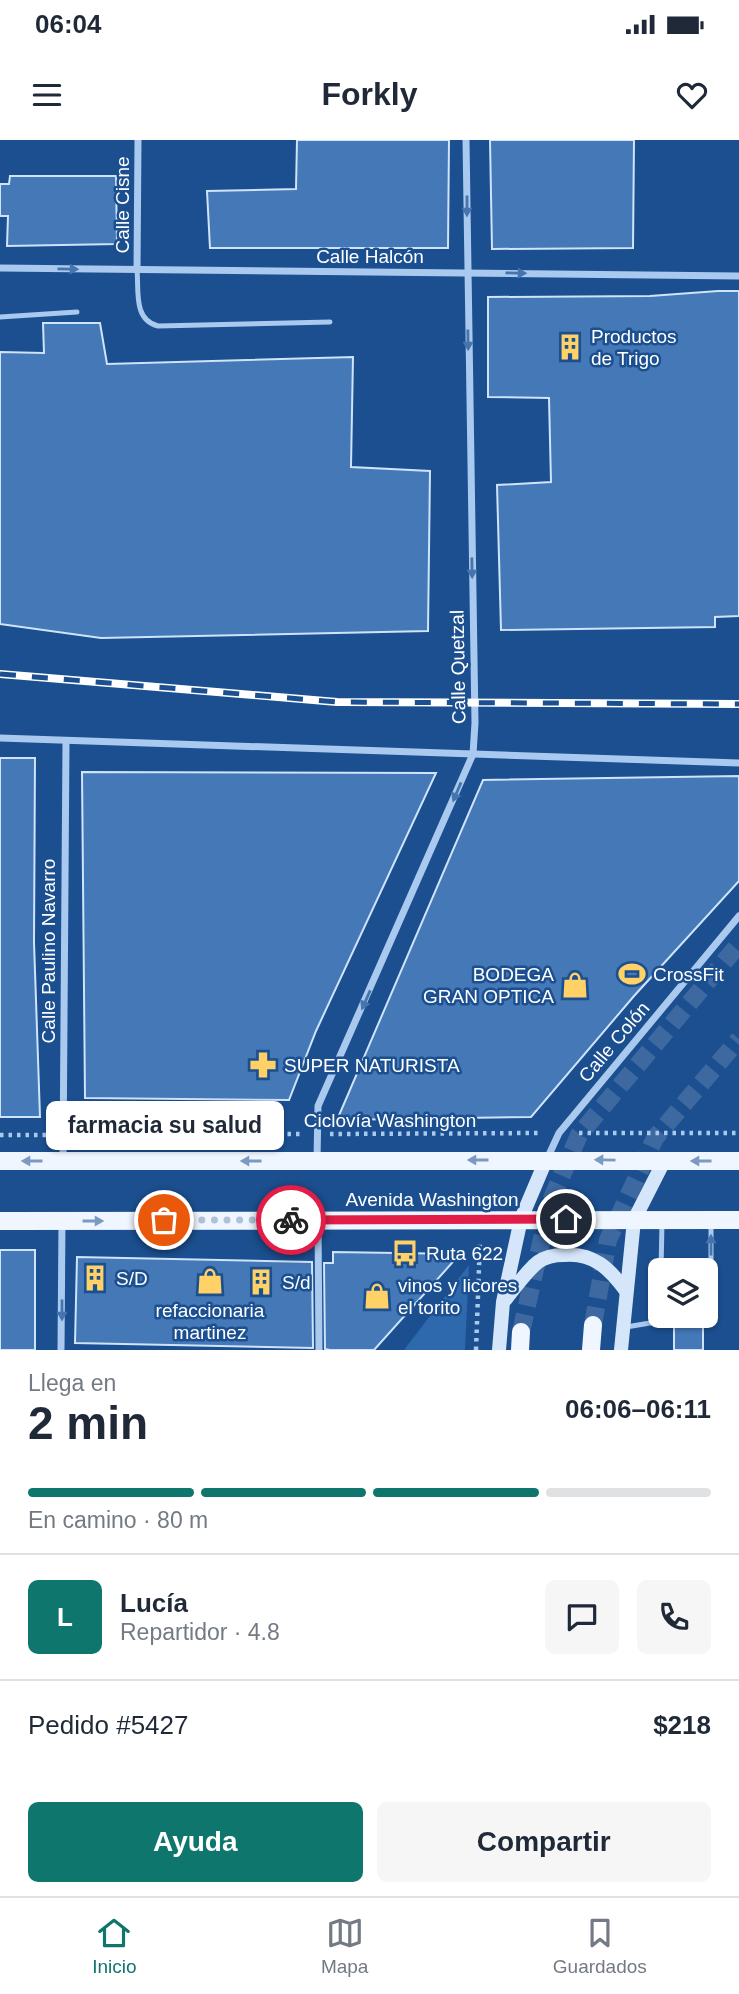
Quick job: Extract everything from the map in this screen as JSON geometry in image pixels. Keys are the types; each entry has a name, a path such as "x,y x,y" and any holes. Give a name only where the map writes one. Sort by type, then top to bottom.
{"main road":[{"path":"499,1350 503,1302 521,1219 546,1160"},
{"name":"Avenida Washington","path":"0,1161 739,1161"},
{"path":"621,1350 634,1220 664,1161"},
{"name":"Avenida Washington","path":"0,1221 739,1220"},
{"path":"503,1302 541,1260 559,1255 578,1254 597,1261 612,1272 626,1291"},
{"path":"591,1350 593,1325"},
{"path":"520,1350 521,1332"}],"street":[{"name":"Calle Cisne","path":"137,270 138,140"},
{"name":"Calle Quetzal","path":"317,1161 318,1106 473,754 475,723 466,140"},
{"name":"Calle Halcón","path":"0,268 739,276"},
{"path":"0,738 739,763"},
{"name":"Calle Paulino Navarro","path":"63,1161 66,741"},
{"name":"Calle Colón","path":"546,1160 559,1133 739,916"},
{"path":"318,1220 319,1350"},
{"path":"61,1350 62,1221"}],"lane":[{"path":"137,270 140,309 149,324 158,326 330,321"},
{"path":"0,317 77,312"},
{"path":"661,1258 662,1220"},
{"path":"711,1220 711,1258"},
{"path":"623,1328 648,1323"}],"path":[{"name":"Ciclovía Washington","path":"0,1135 739,1133"},
{"path":"476,1350 481,1232"}],"shaded area":[{"path":"469,1265 465,1350 404,1350"}],"building":[{"path":"297,140 449,140 448,248 210,248 207,191 296,189"},
{"path":"490,140 634,140 633,248 492,249"},
{"path":"10,176 116,176 117,244 7,246 8,216 0,216 0,184 9,184"},
{"path":"739,291 739,616 715,617 715,627 501,630 497,485 551,482 549,398 488,397 488,297 650,296"},
{"path":"43,323 100,323 107,364 353,357 351,467 430,471 428,631 101,638 0,624 0,352 44,353"},
{"path":"0,758 35,758 34,942 40,1117 0,1117"},
{"path":"82,772 436,773 316,1031 289,1100 85,1098"},
{"path":"739,776 739,881 634,996 531,1117 337,1120 483,780"},
{"path":"0,1250 35,1250 35,1350 0,1350"},
{"name":"vinos y licores el torito","path":"333,1252 460,1254 374,1350 330,1350 325,1349 324,1263 333,1263"},
{"path":"77,1257 312,1262 313,1348 75,1343"},
{"path":"674,1328 703,1328 703,1350 674,1350"}],"tunnel":[{"path":"521,1332 550,1203 579,1135 739,944"},
{"path":"593,1325 608,1240 655,1138 739,1039"}],"railway":[{"path":"0,674 337,702 739,704"}],"way so far":[{"path":"164,1220 291,1220"}],"place":[{"name":"Productos de Trigo","path":"570,347"},
{"name":"CrossFit","path":"632,974"},
{"name":"BODEGA GRAN OPTICA","path":"575,985"},
{"name":"SUPER NATURISTA","path":"263,1065"},
{"name":"farmacia su salud","path":"164,1220"},
{"name":"Ruta 622","path":"405,1253"},
{"name":"S/D","path":"95,1278"},
{"name":"refaccionaria martinez","path":"210,1281"},
{"name":"S/d","path":"261,1282"},
{"name":"vinos y licores el torito","path":"377,1296"}],"route":[{"path":"291,1220 566,1219"}]}
